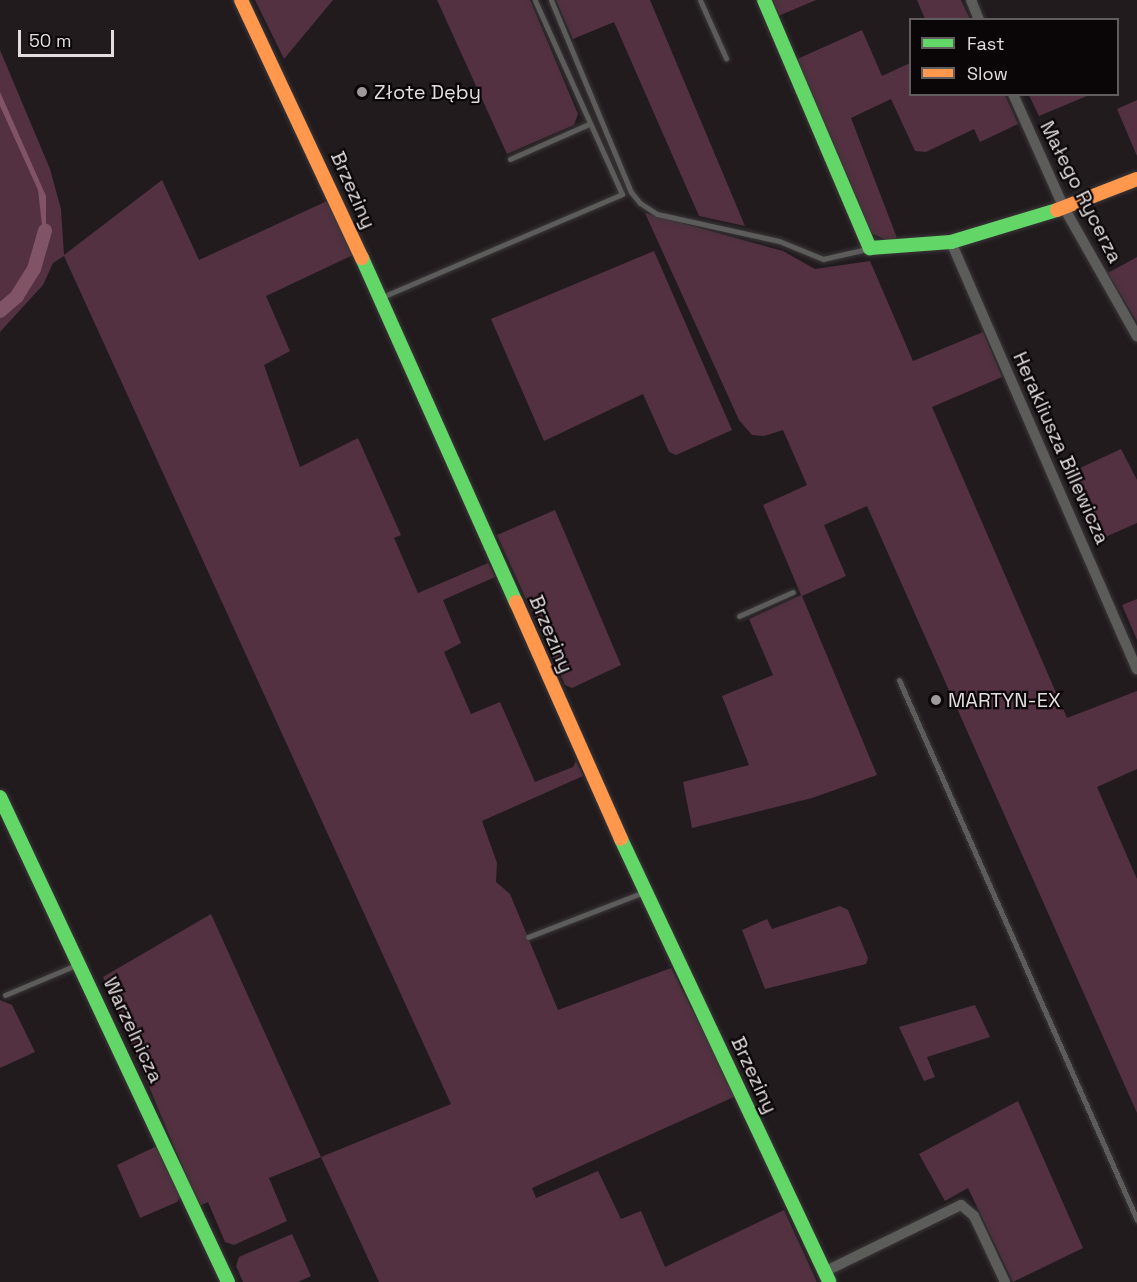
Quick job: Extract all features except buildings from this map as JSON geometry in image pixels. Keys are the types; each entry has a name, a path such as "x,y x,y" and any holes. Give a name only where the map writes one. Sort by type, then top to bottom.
{"street":[{"name":"Brzeziny","path":"241,0 381,298 646,891 826,1277"},
{"path":"764,0 870,248 951,242 1063,206 1137,178"},
{"path":"970,0 978,18"},
{"name":"Małego Rycerza","path":"1014,96 1063,206 1137,336"},
{"name":"Herakliusza Billewicza","path":"951,242 1137,669"},
{"name":"Warzelnicza","path":"1,803 80,963 228,1282"},
{"path":"826,1277 961,1205 974,1216 1005,1282"}],"lane":[{"path":"381,298 622,194 599,135 589,124 535,0"},
{"path":"551,0 631,192 640,202 657,214 779,241 823,259 870,248"},
{"path":"700,0 726,58"},
{"path":"510,159 589,124"},
{"path":"739,616 793,592"},
{"path":"899,680 1137,1221"},
{"path":"528,937 646,891"},
{"path":"5,995 80,963"}],"shaded area":[{"path":"255,0 333,0 284,59"},
{"path":"437,0 530,0 578,114 574,125 507,154"},
{"path":"556,0 650,0 745,226 699,216 614,22 573,39"},
{"path":"769,0 816,0 776,17"},
{"path":"917,0 961,0 970,18 925,18"},
{"path":"862,30 882,76 909,63 909,96 1005,96 1018,124 980,142 974,129 926,152 915,151 891,99 851,118 897,238 888,241 869,232 795,60"},
{"path":"0,50 50,169 61,209 64,255 162,180 199,260 327,201 353,255 266,296 290,351 264,365 300,467 358,438 401,535 394,538 418,593 488,563 495,577 443,600 461,643 444,652 471,714 500,702 535,782 573,767 576,761 583,776 482,821 497,863 496,882 510,894 558,1010 671,968 736,1096 532,1188 536,1198 598,1171 621,1219 641,1211 665,1267 784,1210 817,1282 379,1282 321,1157 451,1104 64,256 53,263 43,285 0,332"},
{"path":"0,92 46,196 46,248 39,246 42,225 38,190 0,106"},
{"path":"1029,96 1087,96 1039,116"},
{"path":"1137,100 1137,156 1117,109"},
{"path":"645,213 783,251 815,269 870,261 913,361 983,332 1002,377 932,407 1067,718 1137,691 1137,769 1097,787 1137,879 1137,1113 867,506 824,525 846,576 802,596 877,775 812,798 692,828 683,782 749,765 722,696 773,675 749,619 801,595 763,505 807,485 783,430 764,436 752,435 739,420"},
{"path":"654,251 732,430 676,455 669,452 643,394 544,441 491,319"},
{"path":"1137,257 1137,322 1108,273"},
{"path":"1121,449 1137,480 1137,523 1094,542 1065,475"},
{"path":"555,510 621,665 572,688 565,685 497,535"},
{"path":"1137,599 1137,640 1122,605"},
{"path":"840,906 848,910 868,958 866,964 765,989 742,930 767,919 772,929"},
{"path":"211,914 321,1157 269,1178 287,1221 234,1245 225,1242 208,1202 199,1206 103,977"},
{"path":"0,1000 12,1005 35,1052 0,1068"},
{"path":"975,1005 990,1037 927,1057 935,1077 924,1081 899,1027"},
{"path":"1018,1101 1083,1248 1013,1282 968,1188 945,1201 919,1154"},
{"path":"159,1145 181,1196 177,1202 140,1218 117,1165"},
{"path":"292,1234 311,1276 298,1282 243,1282 236,1266 239,1257"}],"waterway":[{"path":"0,311 17,296 34,269 45,231"}],"traffic: fast":[{"path":"764,0 870,248 951,242 1057,210"},
{"path":"362,258 516,602"},
{"path":"0,797 228,1282"},
{"path":"621,839 829,1282"}],"traffic: slow":[{"path":"241,0 362,258"},
{"path":"1057,210 1137,179"},
{"path":"516,602 621,839"}],"place":[{"name":"Złote Dęby","path":"362,92"},
{"name":"MARTYN-EX","path":"936,700"}]}
